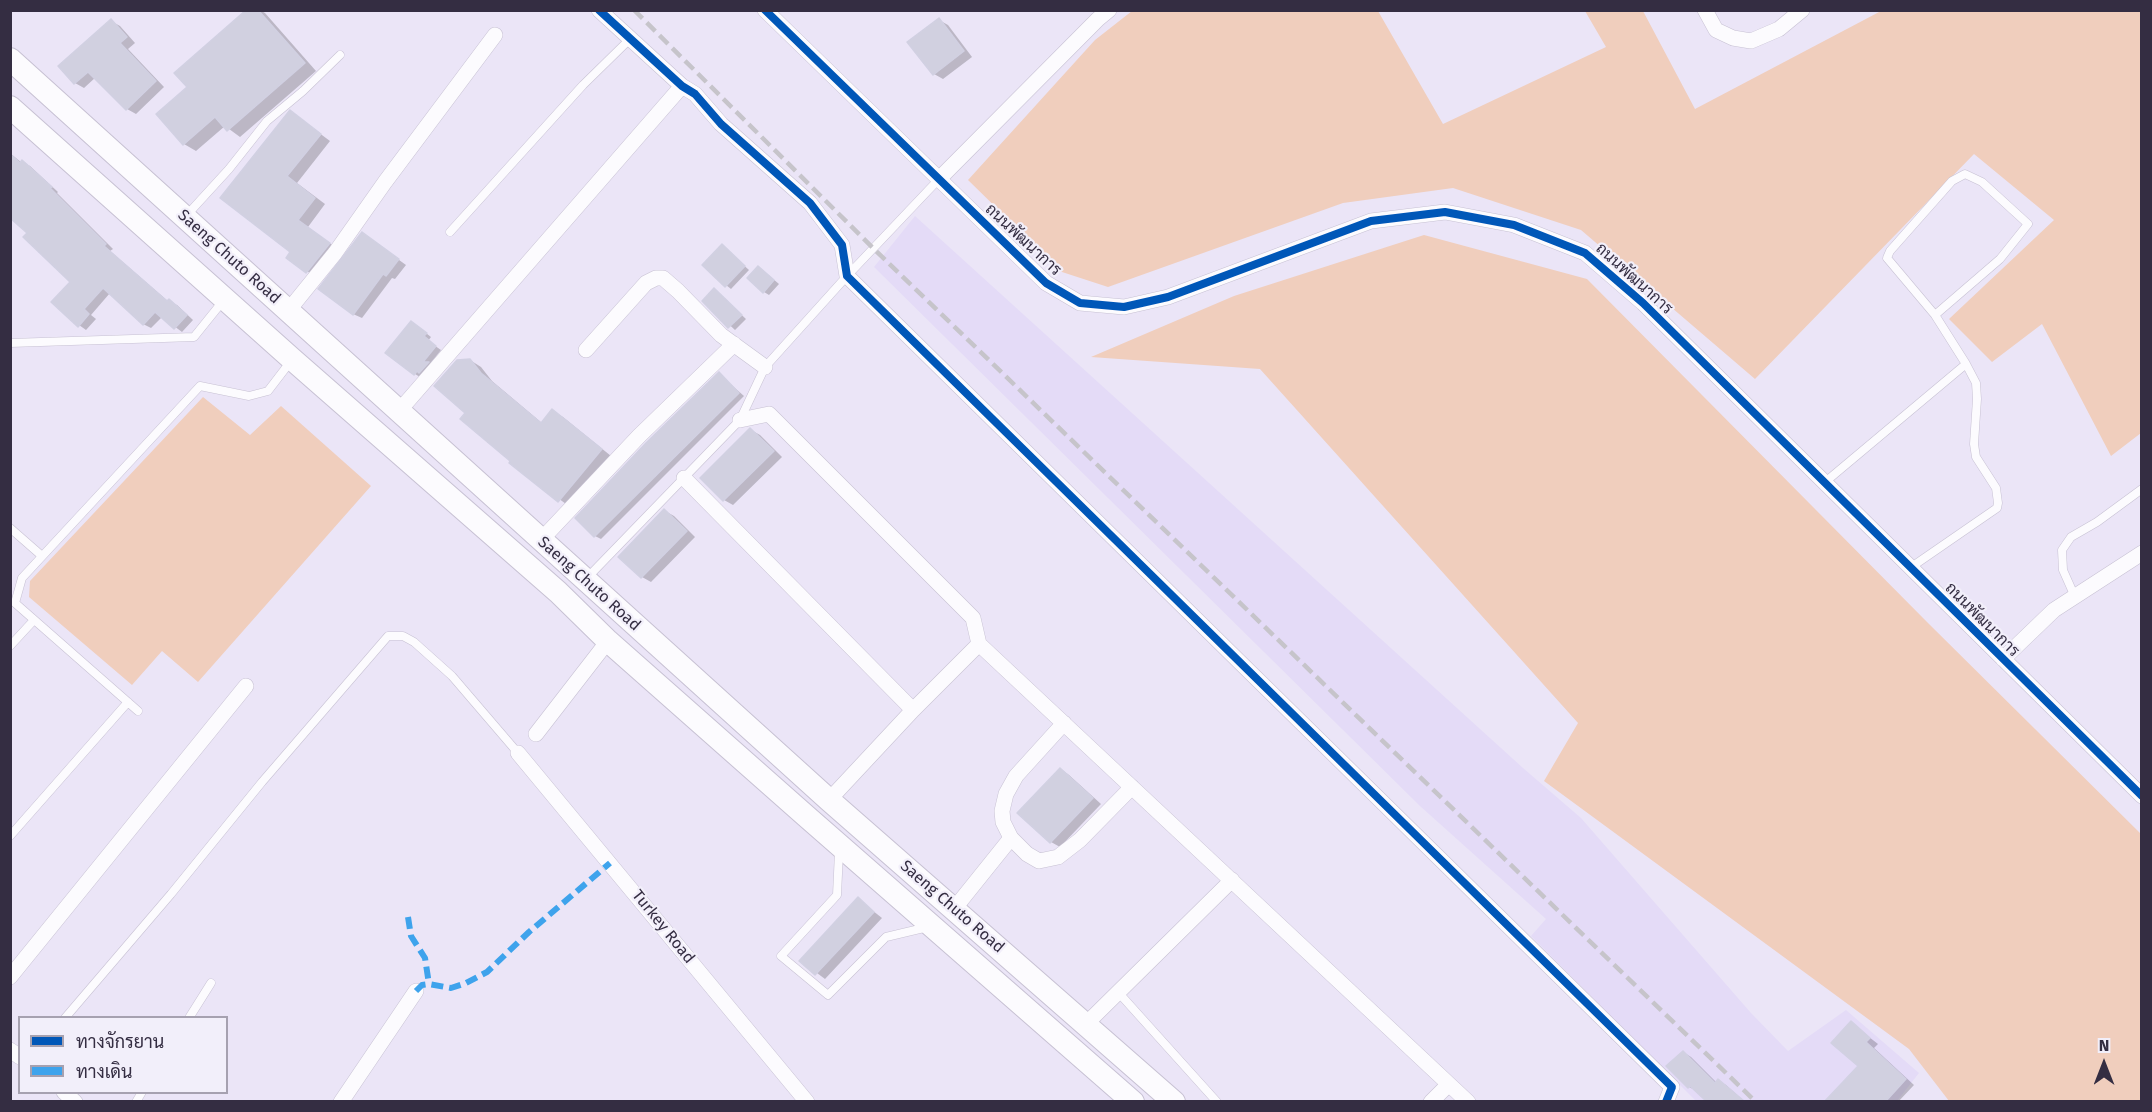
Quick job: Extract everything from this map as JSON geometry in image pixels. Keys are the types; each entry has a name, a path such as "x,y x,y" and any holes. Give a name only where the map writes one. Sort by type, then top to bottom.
{"main road":[{"name":"Saeng Chuto Road","path":"10,59 829,800 1174,1101"},
{"name":"Saeng Chuto Road","path":"10,107 292,359 558,591 608,641 1133,1101"},
{"path":"455,502 475,480"},
{"path":"806,816 829,800"},
{"path":"1009,993 1029,975"}],"street":[{"path":"599,10 682,86 695,94 721,124 810,203 842,245 847,276 1672,1086 1666,1101"},
{"name":"ถนนพัฒนาการ","path":"765,10 1046,283 1080,303 1124,307 1168,297 1371,221 1445,212 1514,225 1586,253 1643,303 2142,796"},
{"path":"939,179 1109,10"},
{"path":"1705,10 1716,30 1733,38 1751,41 1779,29 1802,10"},
{"path":"288,310 335,253 495,35"},
{"path":"399,411 682,86"},
{"path":"586,350 646,284 656,278 663,278 721,335 765,367"},
{"path":"541,540 639,436 734,344"},
{"path":"740,420 769,414 973,618 979,644 1448,1085 1468,1101"},
{"path":"684,478 913,710"},
{"path":"2002,659 2054,610 2142,554"},
{"path":"536,734 608,641"},
{"path":"829,800 913,710 979,644"},
{"path":"10,977 246,686"},
{"path":"1064,723 1016,776 1006,794 1002,811 1003,822 1011,838 1027,854 1039,861 1058,857 1080,840 1132,787"},
{"name":"Turkey Road","path":"518,753 807,1101"},
{"path":"954,909 1011,838"},
{"path":"1086,1024 1232,880"},
{"path":"341,1101 416,990"},
{"path":"1431,1101 1448,1085"}],"lane":[{"path":"450,232 583,85 631,38"},
{"path":"185,217 229,169 267,120 303,92 340,55"},
{"path":"1910,567 1996,507 1998,503 1996,488 1976,457 1974,444 1976,382 1935,315 1887,258 1890,250 1952,181 1965,174 1982,182 2028,224 2000,259 1935,315"},
{"path":"585,580 740,420 765,367 939,179"},
{"path":"10,343 194,337 225,298"},
{"path":"138,711 15,603 22,578 200,386 249,396 268,391 292,359"},
{"path":"1824,483 1966,364"},
{"path":"2075,597 2063,570 2062,550 2071,537 2097,522 2142,489"},
{"path":"10,528 42,556"},
{"path":"10,646 34,620"},
{"path":"66,1016 171,894 276,765 388,636 404,636 414,642 452,676 518,753"},
{"path":"10,836 128,702"},
{"path":"10,820 19,826"},
{"path":"839,845 837,895 781,956 828,995 886,937 932,926"},
{"path":"190,1016 211,983"},
{"path":"1118,992 1217,1101"}],"shaded area":[{"path":"1132,11 1378,11 1443,124 1606,47 1585,11 1643,11 1695,109 1881,11 2141,11 2141,433 2111,456 2042,324 1992,362 1949,319 2054,220 1974,154 1755,379 1581,230 1453,188 1343,203 1108,287 1062,272 968,180 1095,40"},
{"path":"915,216 1523,768 1581,818 1751,1013 1788,1051 1846,1010 1919,1073 1897,1101 1696,1101 1531,936 1546,919 1420,806 874,267"},
{"path":"1424,235 1587,279 2141,834 2141,1101 1949,1101 1909,1049 1544,781 1578,723 1260,369 1091,357 1234,296"},
{"path":"203,397 250,435 281,406 371,486 198,682 162,651 132,685 29,597 30,581"}],"building":[{"path":"246,10 258,10 305,63 227,131 215,117 183,145 156,114 187,87 174,73"},
{"path":"939,18 964,51 933,75 907,42"},
{"path":"111,19 127,37 120,43 156,81 126,110 88,72 74,84 58,66"},
{"path":"290,110 321,134 287,176 315,198 298,220 330,243 306,273 286,258 290,252 220,198"},
{"path":"10,154 20,163 22,160 52,187 50,188 106,244 104,246 167,301 169,299 187,315 174,329 155,312 143,325 103,288 84,309 89,314 78,327 51,302 70,282 23,237 27,233 10,218"},
{"path":"362,232 399,259 386,276 383,274 353,315 318,289"},
{"path":"722,244 745,266 725,287 702,265"},
{"path":"758,266 774,280 763,293 747,278"},
{"path":"714,288 742,315 728,328 702,301"},
{"path":"411,321 427,333 424,336 436,346 423,362 429,362 414,375 385,353"},
{"path":"470,359 481,373 541,423 552,409 602,449 558,502 509,463 510,461 460,419 465,413 434,386 457,360"},
{"path":"719,372 739,393 594,537 575,518 646,443"},
{"path":"750,428 774,451 723,501 700,478"},
{"path":"664,509 687,531 641,578 618,557"},
{"path":"1060,768 1093,798 1050,843 1017,813"},
{"path":"858,897 874,912 815,975 799,961"},
{"path":"1851,1021 1870,1038 1866,1042 1906,1079 1886,1101 1825,1101 1858,1066 1831,1043"},
{"path":"1683,1051 1715,1083 1718,1079 1744,1101 1706,1101 1690,1086 1688,1088 1666,1066"}],"railway":[{"path":"634,10 873,248 1756,1102"}],"marked path":[{"path":"416,991 422,985 429,984 451,988 487,972 529,932 610,863"},
{"path":"408,917 411,936 425,958 429,984"}],"cycle path":[{"path":"599,10 682,86 695,94 721,124 810,203 842,245 847,276 1672,1087 1666,1102"},
{"path":"765,10 1046,283 1080,303 1124,307 1168,297 1371,221 1445,212 1514,225 1585,253 1643,303 2142,796"}]}
